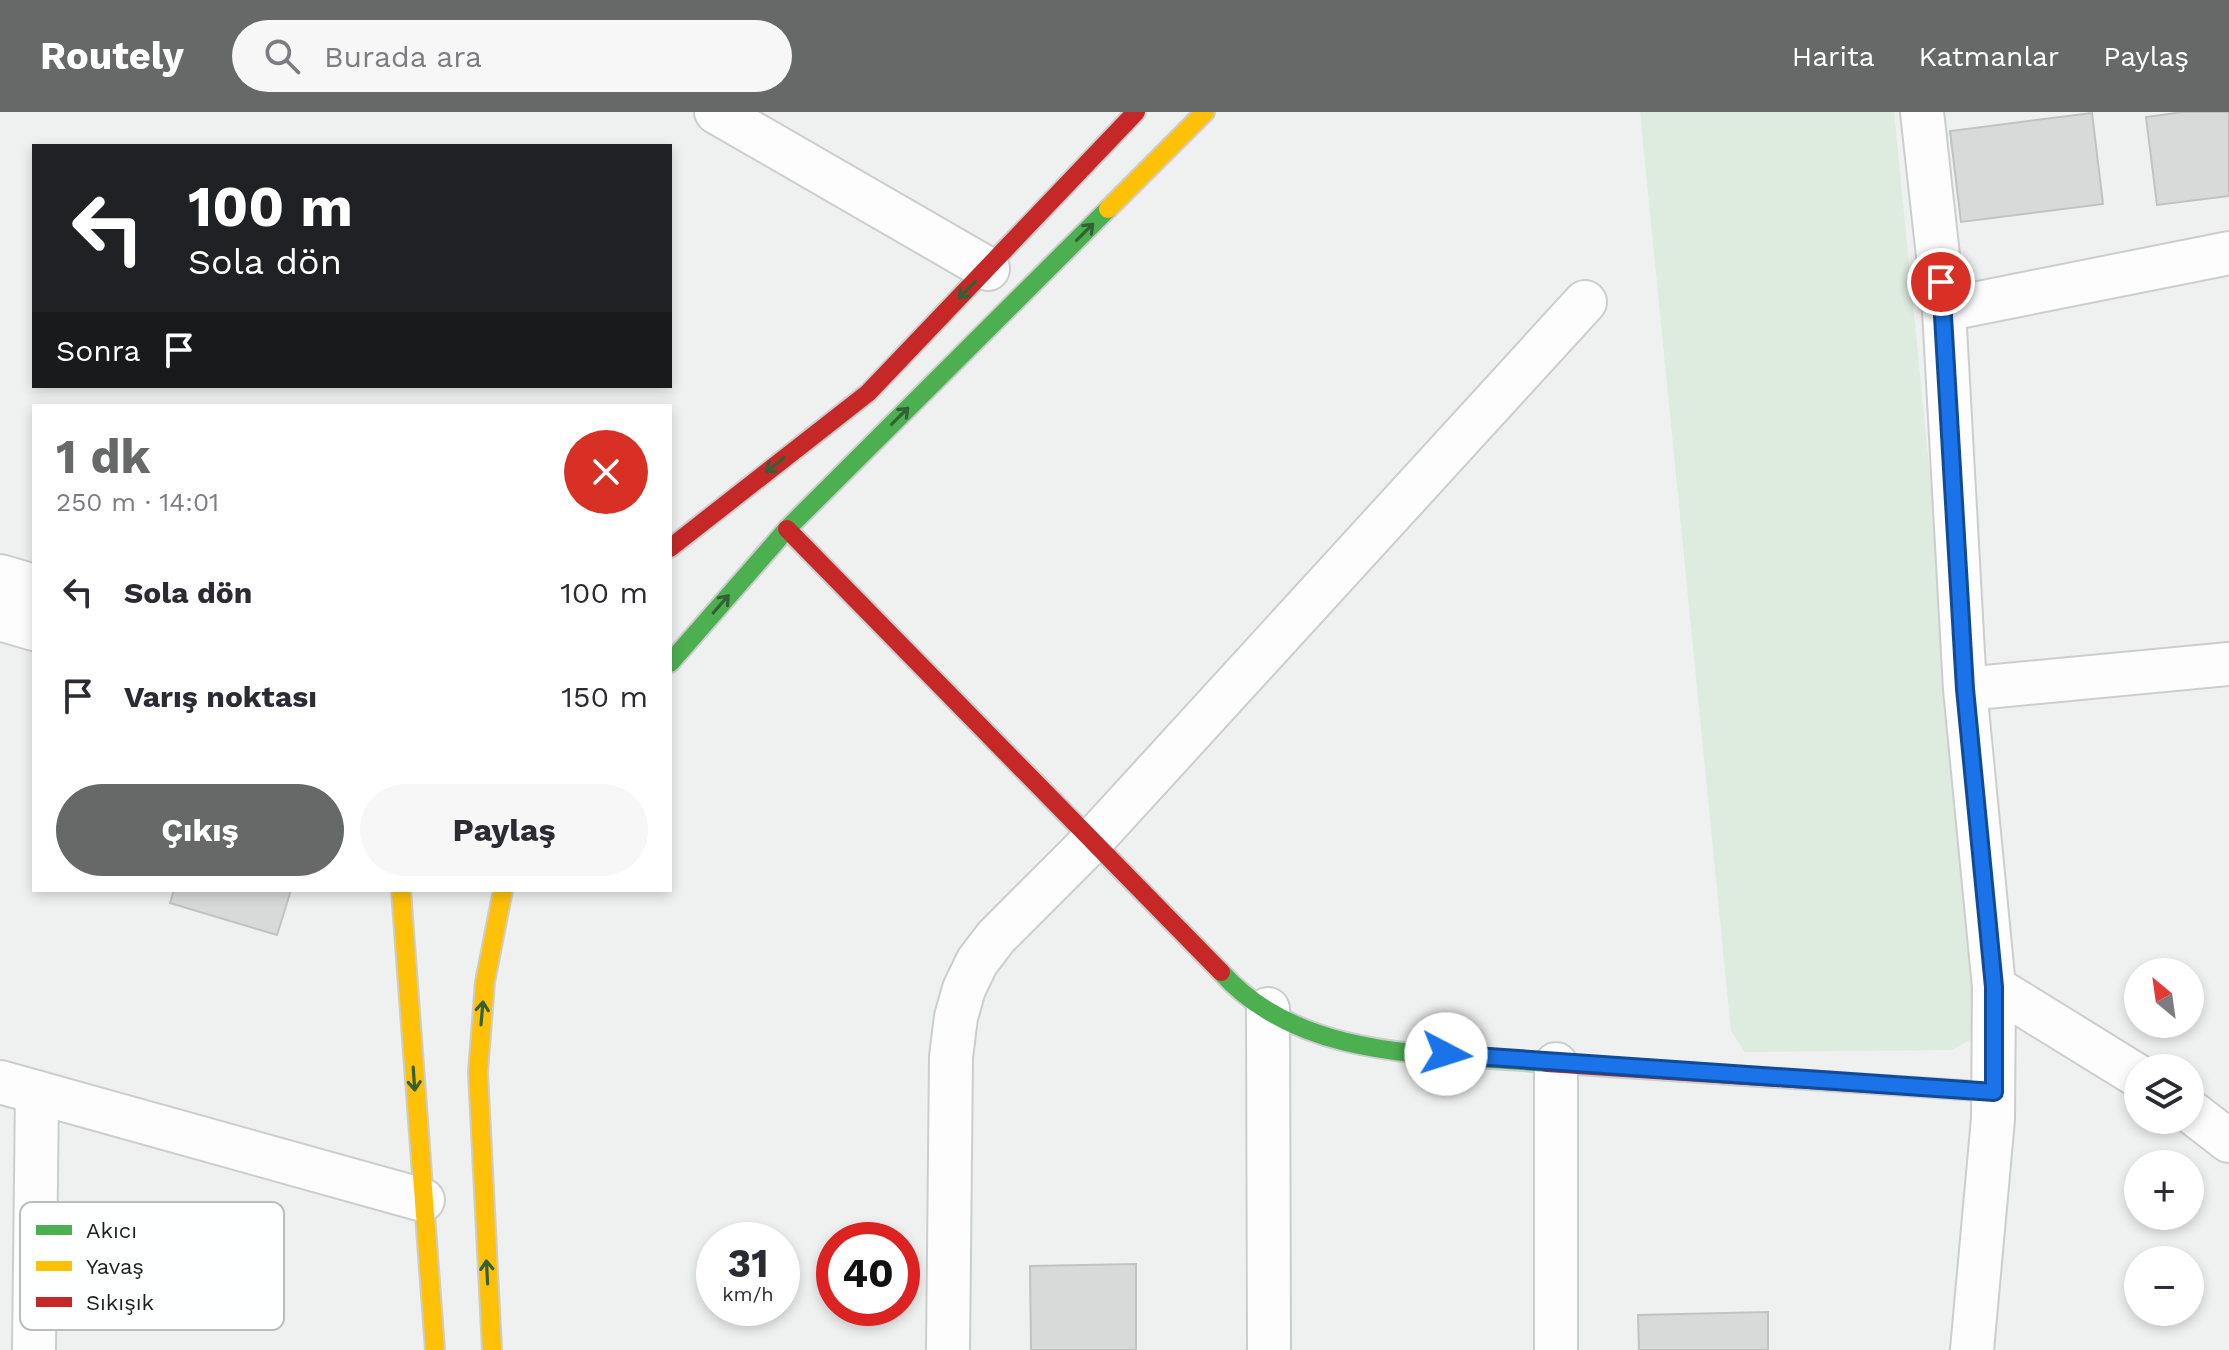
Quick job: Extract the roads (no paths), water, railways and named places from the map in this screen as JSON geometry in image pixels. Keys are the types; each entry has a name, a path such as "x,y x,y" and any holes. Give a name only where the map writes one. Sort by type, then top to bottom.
{"main road":[{"path":"672,546 868,393 1136,112"},
{"path":"672,661 787,529 1205,112"},
{"path":"787,529 1197,946 1242,996 1308,1032 1364,1047 1556,1064 1994,1092"},
{"path":"401,892 435,1350"},
{"path":"492,1350 478,1072 485,982 503,892"}],"street":[{"path":"716,112 988,269"},
{"path":"1922,112 1944,310 1965,689 1994,987 1994,1092 1972,1350"},
{"path":"1944,310 2229,253"},
{"path":"948,1350 950,1095 956,1017 977,962 996,937 1092,841 1585,302"},
{"path":"0,576 32,585"},
{"path":"0,619 32,628"},
{"path":"1965,689 2229,664"},
{"path":"1994,987 2124,1067"},
{"path":"1268,1009 1269,1350"},
{"path":"1556,1064 1556,1350"},
{"path":"25,1202 18,1087 423,1200"},
{"path":"2204,1122 2229,1141"},
{"path":"33,1330 34,1350"}]}
